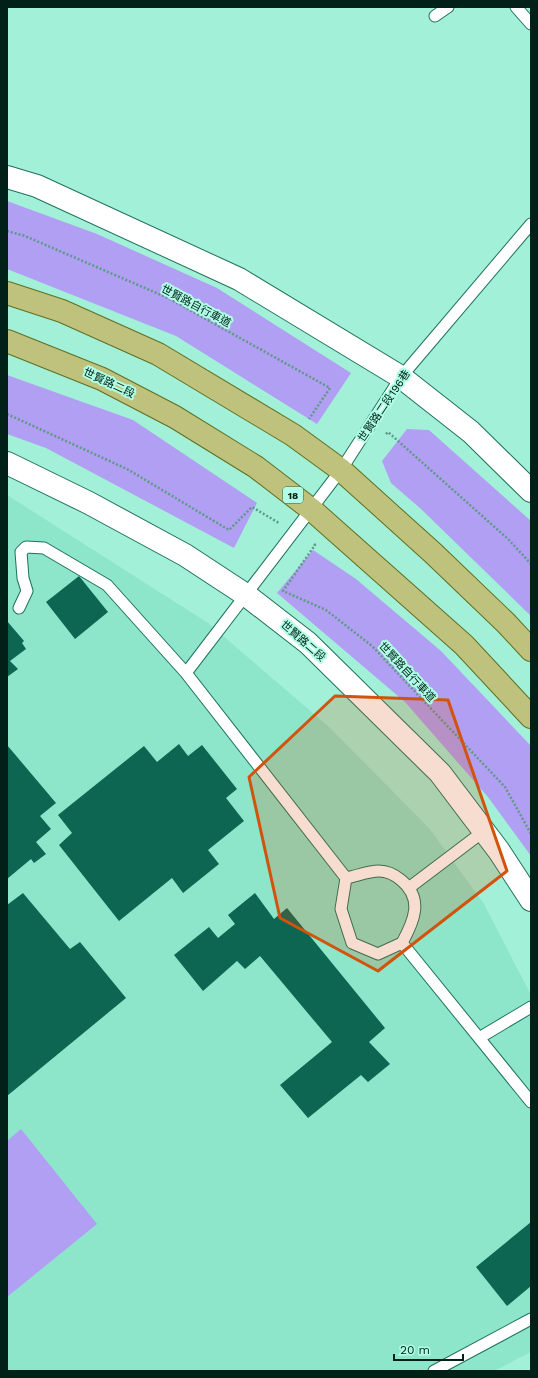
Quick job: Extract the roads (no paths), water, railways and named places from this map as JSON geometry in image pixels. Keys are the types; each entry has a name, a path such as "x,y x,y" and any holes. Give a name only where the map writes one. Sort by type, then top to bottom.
{"main road":[{"path":"7,293 62,311 158,354 293,435 341,470 433,553 506,623 531,650"},
{"name":"世賢路二段","path":"7,341 102,378 175,417 256,467 312,510 464,645 531,717"}],"street":[{"path":"7,178 37,186 239,279 401,377 471,432 531,491"},
{"name":"世賢路二段","path":"7,463 89,502 185,555 246,595 308,643 440,773 484,831 531,900"}],"lane":[{"path":"435,16 448,7"},
{"path":"516,7 531,24"},
{"name":"世賢路二段196巷","path":"186,673 312,510 341,470 401,377 531,224"},
{"path":"18,608 27,591 23,578 21,552 26,547 44,548 107,585 186,673 346,878 341,909 352,943 378,954 402,943 412,926 416,902 410,887 394,874 380,871 346,878"},
{"path":"410,887 484,831"},
{"path":"402,943 531,1102"},
{"path":"479,1038 531,1007"},
{"path":"434,1371 531,1319"}]}
